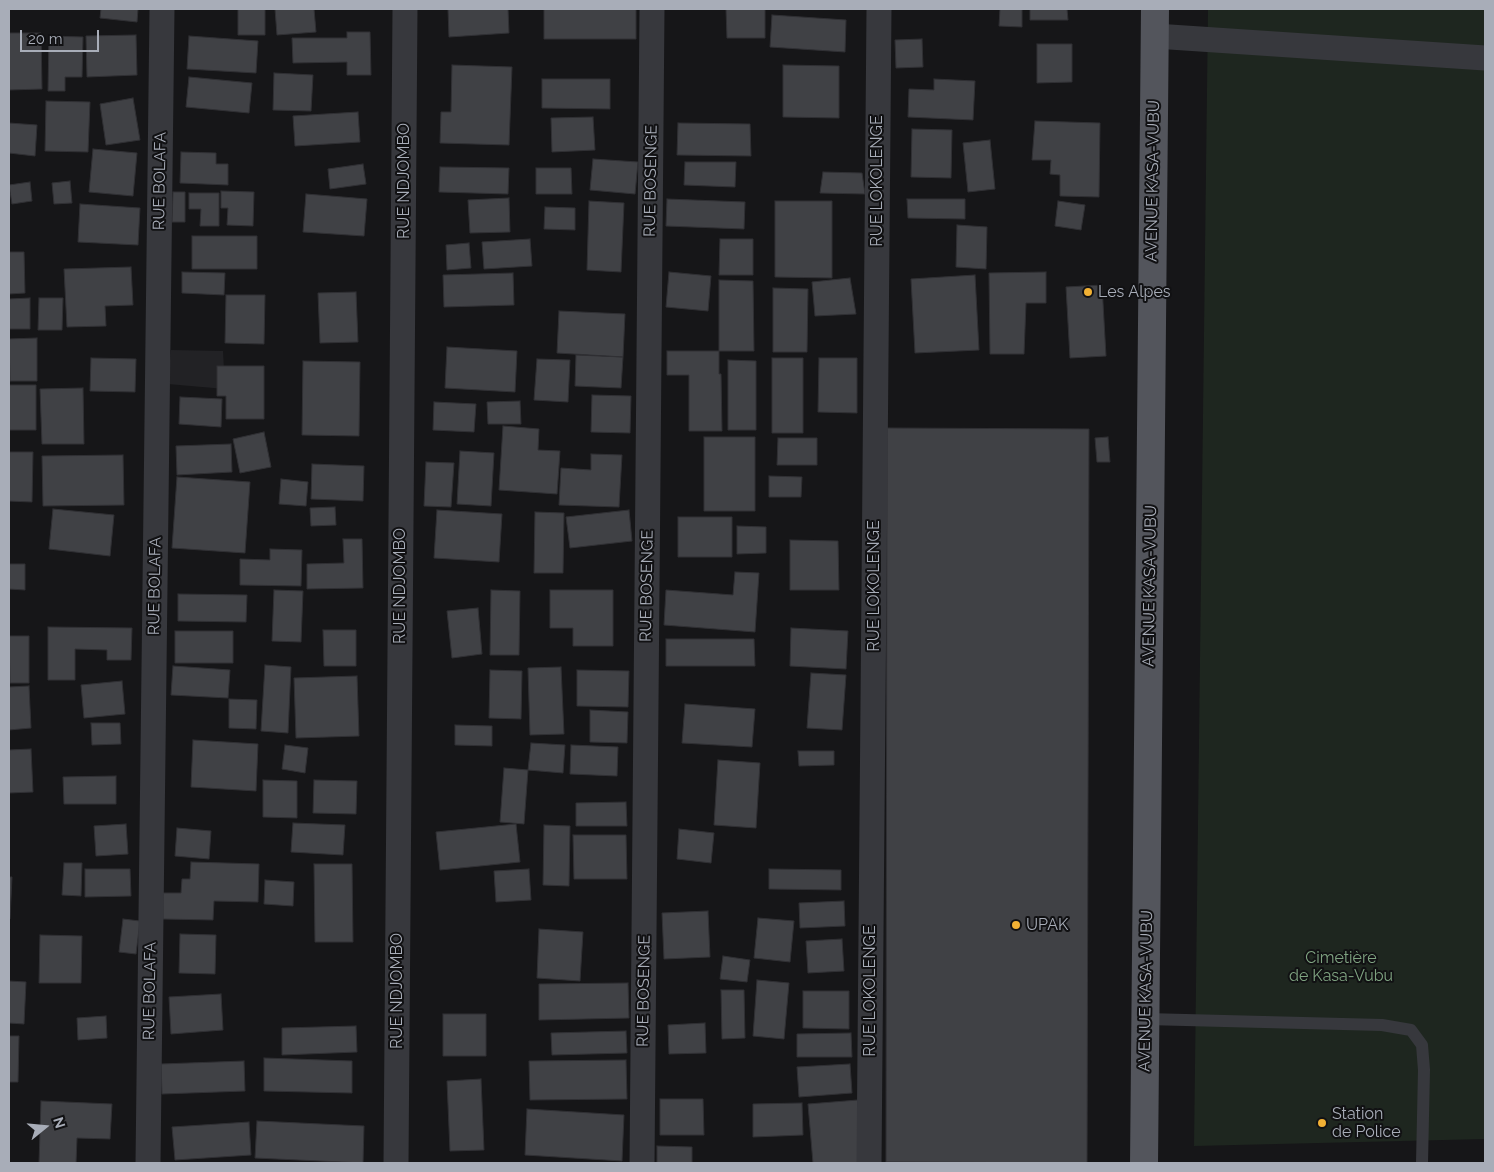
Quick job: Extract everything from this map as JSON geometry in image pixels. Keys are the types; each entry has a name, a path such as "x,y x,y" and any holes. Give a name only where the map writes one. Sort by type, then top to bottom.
{"main road":[{"name":"AVENUE KASA-VUBU","path":"1144,1163 1155,9"}],"street":[{"name":"RUE BOLAFA","path":"148,1163 162,9"},
{"name":"RUE NDJOMBO","path":"396,1163 405,9"},
{"name":"RUE BOSENGE","path":"642,1163 652,9"},
{"name":"RUE LOKOLENGE","path":"869,1163 879,9"},
{"path":"1155,36 1485,58"}],"lane":[{"path":"1146,1019 1382,1025 1412,1030 1422,1045 1424,1070 1422,1163"}],"shaded area":[{"path":"171,350 223,351 225,389 168,384"}],"green space":[{"name":"Cimetière de Kasa-Vubu","path":"1208,9 1485,9 1485,1139 1194,1146"}],"building":[{"path":"101,9 138,9 137,22 100,18"},
{"path":"238,9 265,9 265,35 238,35"},
{"path":"275,9 314,9 316,32 277,35"},
{"path":"448,9 508,9 509,33 449,37"},
{"path":"544,9 636,9 636,39 544,39"},
{"path":"726,9 765,9 765,38 727,38"},
{"path":"1000,9 1022,9 1022,27 999,26"},
{"path":"1030,9 1067,9 1068,20 1030,20"},
{"path":"772,15 846,20 845,52 770,47"},
{"path":"347,32 370,32 371,75 347,75 347,62 293,63 292,38 347,38"},
{"path":"9,33 41,33 42,89 9,90"},
{"path":"136,35 137,75 87,77 86,36"},
{"path":"49,36 83,37 82,77 65,77 65,91 48,91"},
{"path":"189,36 258,41 256,73 187,69"},
{"path":"922,39 923,67 896,68 895,40"},
{"path":"1037,44 1072,44 1072,82 1037,83"},
{"path":"452,65 512,67 509,145 440,143 441,112 451,112"},
{"path":"783,65 839,66 839,118 783,117"},
{"path":"274,73 313,75 311,111 273,110"},
{"path":"189,77 252,83 249,113 186,107"},
{"path":"542,79 610,79 610,109 542,108"},
{"path":"934,79 975,81 973,120 908,117 909,89 934,90"},
{"path":"133,98 140,140 106,145 100,104"},
{"path":"46,101 90,102 88,152 45,151"},
{"path":"358,112 360,142 295,146 293,116"},
{"path":"593,117 595,150 552,152 551,118"},
{"path":"1035,121 1100,123 1099,197 1060,196 1060,175 1050,174 1051,160 1032,160"},
{"path":"9,123 37,125 35,156 9,153"},
{"path":"678,123 750,124 751,156 677,155"},
{"path":"912,129 952,130 951,178 911,177"},
{"path":"990,140 995,189 968,192 963,143"},
{"path":"93,149 137,153 133,196 89,192"},
{"path":"181,152 216,153 216,164 228,164 228,185 180,183"},
{"path":"593,159 638,162 635,194 590,190"},
{"path":"685,162 736,162 735,187 684,185"},
{"path":"363,164 366,184 330,189 328,169"},
{"path":"440,167 509,168 508,194 439,192"},
{"path":"536,168 571,168 572,194 536,194"},
{"path":"823,172 862,173 865,194 820,193"},
{"path":"70,181 72,203 54,204 52,183"},
{"path":"30,182 32,201 12,204 9,185"},
{"path":"221,191 254,192 253,226 227,225 228,208 221,208"},
{"path":"173,192 185,192 185,222 172,222"},
{"path":"189,193 219,193 219,226 200,226 201,209 189,209"},
{"path":"306,194 367,199 364,236 303,232"},
{"path":"509,198 510,232 470,233 468,200"},
{"path":"667,199 745,202 744,229 666,226"},
{"path":"907,199 965,199 965,219 908,218"},
{"path":"589,201 624,203 621,272 587,270"},
{"path":"775,201 832,201 832,278 775,277"},
{"path":"1058,201 1085,205 1081,230 1055,226"},
{"path":"80,204 140,208 138,245 78,242"},
{"path":"545,207 575,208 575,230 544,229"},
{"path":"957,225 987,227 986,269 956,267"},
{"path":"192,236 257,236 257,269 192,269"},
{"path":"530,239 532,266 484,269 482,242"},
{"path":"720,239 753,239 753,275 719,275"},
{"path":"469,243 471,268 447,270 446,245"},
{"path":"9,252 24,252 25,293 9,294"},
{"path":"131,267 133,305 105,306 106,326 67,327 64,269"},
{"path":"182,272 225,273 224,295 182,293"},
{"path":"669,272 711,276 708,311 666,307"},
{"path":"1046,272 1046,303 1026,303 1024,354 990,354 989,273"},
{"path":"513,273 514,305 444,307 443,275"},
{"path":"975,275 979,350 915,353 911,279"},
{"path":"850,278 856,314 815,316 812,282"},
{"path":"719,280 753,281 754,351 719,351"},
{"path":"1102,285 1106,356 1070,358 1066,287"},
{"path":"773,288 808,289 807,352 773,352"},
{"path":"356,292 358,342 320,343 318,293"},
{"path":"226,295 265,295 264,344 225,343"},
{"path":"30,298 30,329 9,329 9,299"},
{"path":"39,298 63,298 62,330 38,330"},
{"path":"559,311 625,314 623,357 557,353"},
{"path":"37,338 37,381 10,381 9,339"},
{"path":"447,347 517,351 515,392 445,388"},
{"path":"667,351 719,351 722,431 689,431 689,375 667,375"},
{"path":"576,355 623,357 621,388 575,386"},
{"path":"91,358 136,359 135,392 90,391"},
{"path":"772,358 803,358 803,433 772,433"},
{"path":"819,358 857,358 857,413 818,412"},
{"path":"537,359 570,360 568,402 534,400"},
{"path":"728,360 756,361 756,430 728,430"},
{"path":"303,361 360,362 359,436 302,435"},
{"path":"217,366 264,366 264,419 226,419 226,396 217,396"},
{"path":"9,385 36,385 36,430 9,430"},
{"path":"83,388 84,444 42,444 40,389"},
{"path":"592,395 631,396 630,433 591,432"},
{"path":"180,397 222,399 221,427 179,424"},
{"path":"520,401 521,424 488,424 487,402"},
{"path":"434,402 476,404 474,432 433,430"},
{"path":"503,426 539,429 538,450 560,451 557,494 499,490"},
{"path":"887,428 1089,429 1087,1163 886,1162"},
{"path":"264,432 271,467 240,473 233,439"},
{"path":"704,437 755,437 755,511 704,511"},
{"path":"1108,437 1110,462 1097,462 1095,438"},
{"path":"778,438 817,438 817,465 777,465"},
{"path":"231,444 232,472 177,475 176,446"},
{"path":"460,451 494,453 491,506 457,504"},
{"path":"9,452 33,452 32,502 9,501"},
{"path":"591,454 622,455 619,507 559,505 561,468 591,470"},
{"path":"123,455 124,505 43,506 42,456"},
{"path":"426,462 454,463 451,507 424,506"},
{"path":"312,464 364,466 363,501 311,499"},
{"path":"769,476 802,477 801,497 769,497"},
{"path":"177,477 250,482 245,553 172,548"},
{"path":"281,479 308,482 306,506 279,504"},
{"path":"335,507 336,525 311,526 310,508"},
{"path":"53,509 114,515 110,556 49,549"},
{"path":"437,510 502,514 499,562 434,558"},
{"path":"629,510 632,541 570,548 566,517"},
{"path":"535,512 564,513 563,573 534,573"},
{"path":"678,517 732,517 732,557 678,557"},
{"path":"737,526 766,527 766,553 737,554"},
{"path":"343,539 362,539 363,588 307,589 307,564 344,563"},
{"path":"790,540 838,541 839,590 790,590"},
{"path":"270,549 302,550 301,586 240,585 240,559 270,560"},
{"path":"9,564 25,564 25,590 9,589"},
{"path":"735,572 759,573 755,632 664,625 666,590 733,595"},
{"path":"274,590 303,591 301,642 272,641"},
{"path":"491,590 520,591 519,655 490,655"},
{"path":"550,590 613,590 613,646 573,646 573,628 550,628"},
{"path":"178,594 247,595 246,622 178,621"},
{"path":"478,608 482,654 452,658 447,611"},
{"path":"48,627 132,628 131,660 107,660 107,650 75,649 75,680 48,680"},
{"path":"791,628 848,631 846,669 790,666"},
{"path":"323,630 356,630 356,666 324,666"},
{"path":"175,631 233,631 233,663 175,663"},
{"path":"9,636 29,636 29,683 10,683"},
{"path":"666,639 754,639 755,666 666,666"},
{"path":"265,665 291,667 288,733 261,731"},
{"path":"173,666 230,670 228,698 171,695"},
{"path":"561,667 564,734 530,735 528,668"},
{"path":"490,670 522,671 521,719 489,718"},
{"path":"577,670 629,671 628,707 577,706"},
{"path":"811,673 846,675 842,730 807,728"},
{"path":"357,676 359,736 296,738 294,678"},
{"path":"122,681 125,714 84,718 81,685"},
{"path":"29,686 31,728 9,730 9,687"},
{"path":"229,699 257,700 256,729 229,728"},
{"path":"685,704 755,709 752,747 682,743"},
{"path":"590,710 628,712 627,743 590,742"},
{"path":"91,723 120,723 121,744 92,745"},
{"path":"455,725 492,726 492,746 455,745"},
{"path":"193,740 258,744 256,791 191,787"},
{"path":"531,743 565,745 563,773 528,770"},
{"path":"285,745 308,748 305,773 282,769"},
{"path":"571,745 618,747 617,776 570,774"},
{"path":"31,749 33,792 9,793 9,750"},
{"path":"798,751 834,751 834,765 799,766"},
{"path":"718,760 760,763 756,828 714,825"},
{"path":"504,768 528,770 524,824 500,822"},
{"path":"116,776 116,804 64,804 63,777"},
{"path":"263,780 297,781 297,818 263,817"},
{"path":"314,780 357,781 356,814 313,813"},
{"path":"626,802 627,826 576,826 576,803"},
{"path":"293,823 345,825 343,855 291,852"},
{"path":"126,824 128,854 96,856 94,826"},
{"path":"516,824 520,862 440,870 436,832"},
{"path":"544,825 570,826 569,886 543,885"},
{"path":"177,828 211,831 209,859 175,856"},
{"path":"679,829 714,833 711,863 677,859"},
{"path":"573,835 626,835 627,879 574,879"},
{"path":"191,862 259,864 258,902 214,901 213,920 163,919 163,893 181,893 182,879 190,879"},
{"path":"64,863 82,863 81,896 62,895"},
{"path":"314,864 352,864 353,942 315,942"},
{"path":"85,869 130,869 131,896 85,897"},
{"path":"529,869 531,900 496,902 494,871"},
{"path":"769,869 841,870 841,890 769,889"},
{"path":"9,877 12,877 10,919 9,919"},
{"path":"265,880 294,882 293,906 264,904"},
{"path":"844,901 845,926 800,928 799,903"},
{"path":"708,911 710,957 664,959 662,913"},
{"path":"758,918 794,921 790,962 754,958"},
{"path":"123,919 140,921 136,954 119,952"},
{"path":"539,929 583,932 580,981 537,978"},
{"path":"180,934 216,935 215,974 179,973"},
{"path":"40,935 82,936 81,983 39,983"},
{"path":"842,939 844,971 808,973 806,941"},
{"path":"723,956 750,960 747,982 720,979"},
{"path":"757,980 789,983 784,1039 753,1036"},
{"path":"9,981 26,982 24,1024 9,1023"},
{"path":"628,983 629,1018 539,1020 539,984"},
{"path":"721,990 744,990 745,1038 722,1039"},
{"path":"803,991 849,991 849,1029 803,1028"},
{"path":"221,994 223,1030 171,1034 169,997"},
{"path":"443,1014 486,1014 486,1056 443,1056"},
{"path":"106,1016 107,1038 78,1040 77,1018"},
{"path":"705,1023 706,1053 669,1054 668,1025"},
{"path":"356,1026 357,1052 282,1055 282,1028"},
{"path":"626,1031 627,1053 552,1055 551,1033"},
{"path":"851,1033 852,1057 797,1057 797,1034"},
{"path":"9,1036 19,1036 18,1082 9,1082"},
{"path":"264,1058 352,1061 352,1093 264,1091"},
{"path":"626,1060 627,1099 530,1100 529,1061"},
{"path":"244,1061 245,1091 162,1094 161,1064"},
{"path":"850,1064 852,1093 799,1097 797,1067"},
{"path":"481,1079 484,1150 450,1151 447,1081"},
{"path":"660,1099 703,1099 704,1135 660,1135"},
{"path":"858,1100 863,1163 813,1163 808,1104"},
{"path":"41,1101 112,1104 110,1139 77,1138 76,1163 39,1163"},
{"path":"802,1103 803,1135 753,1137 753,1104"},
{"path":"527,1109 624,1115 622,1161 525,1155"},
{"path":"257,1121 364,1126 363,1163 255,1158"},
{"path":"249,1122 251,1155 175,1160 172,1127"},
{"path":"657,1146 692,1147 692,1163 657,1163"}],"place":[{"name":"Les Alpes","path":"1088,292"},
{"name":"UPAK","path":"1016,925"},
{"name":"Station de Police","path":"1322,1123"}]}
